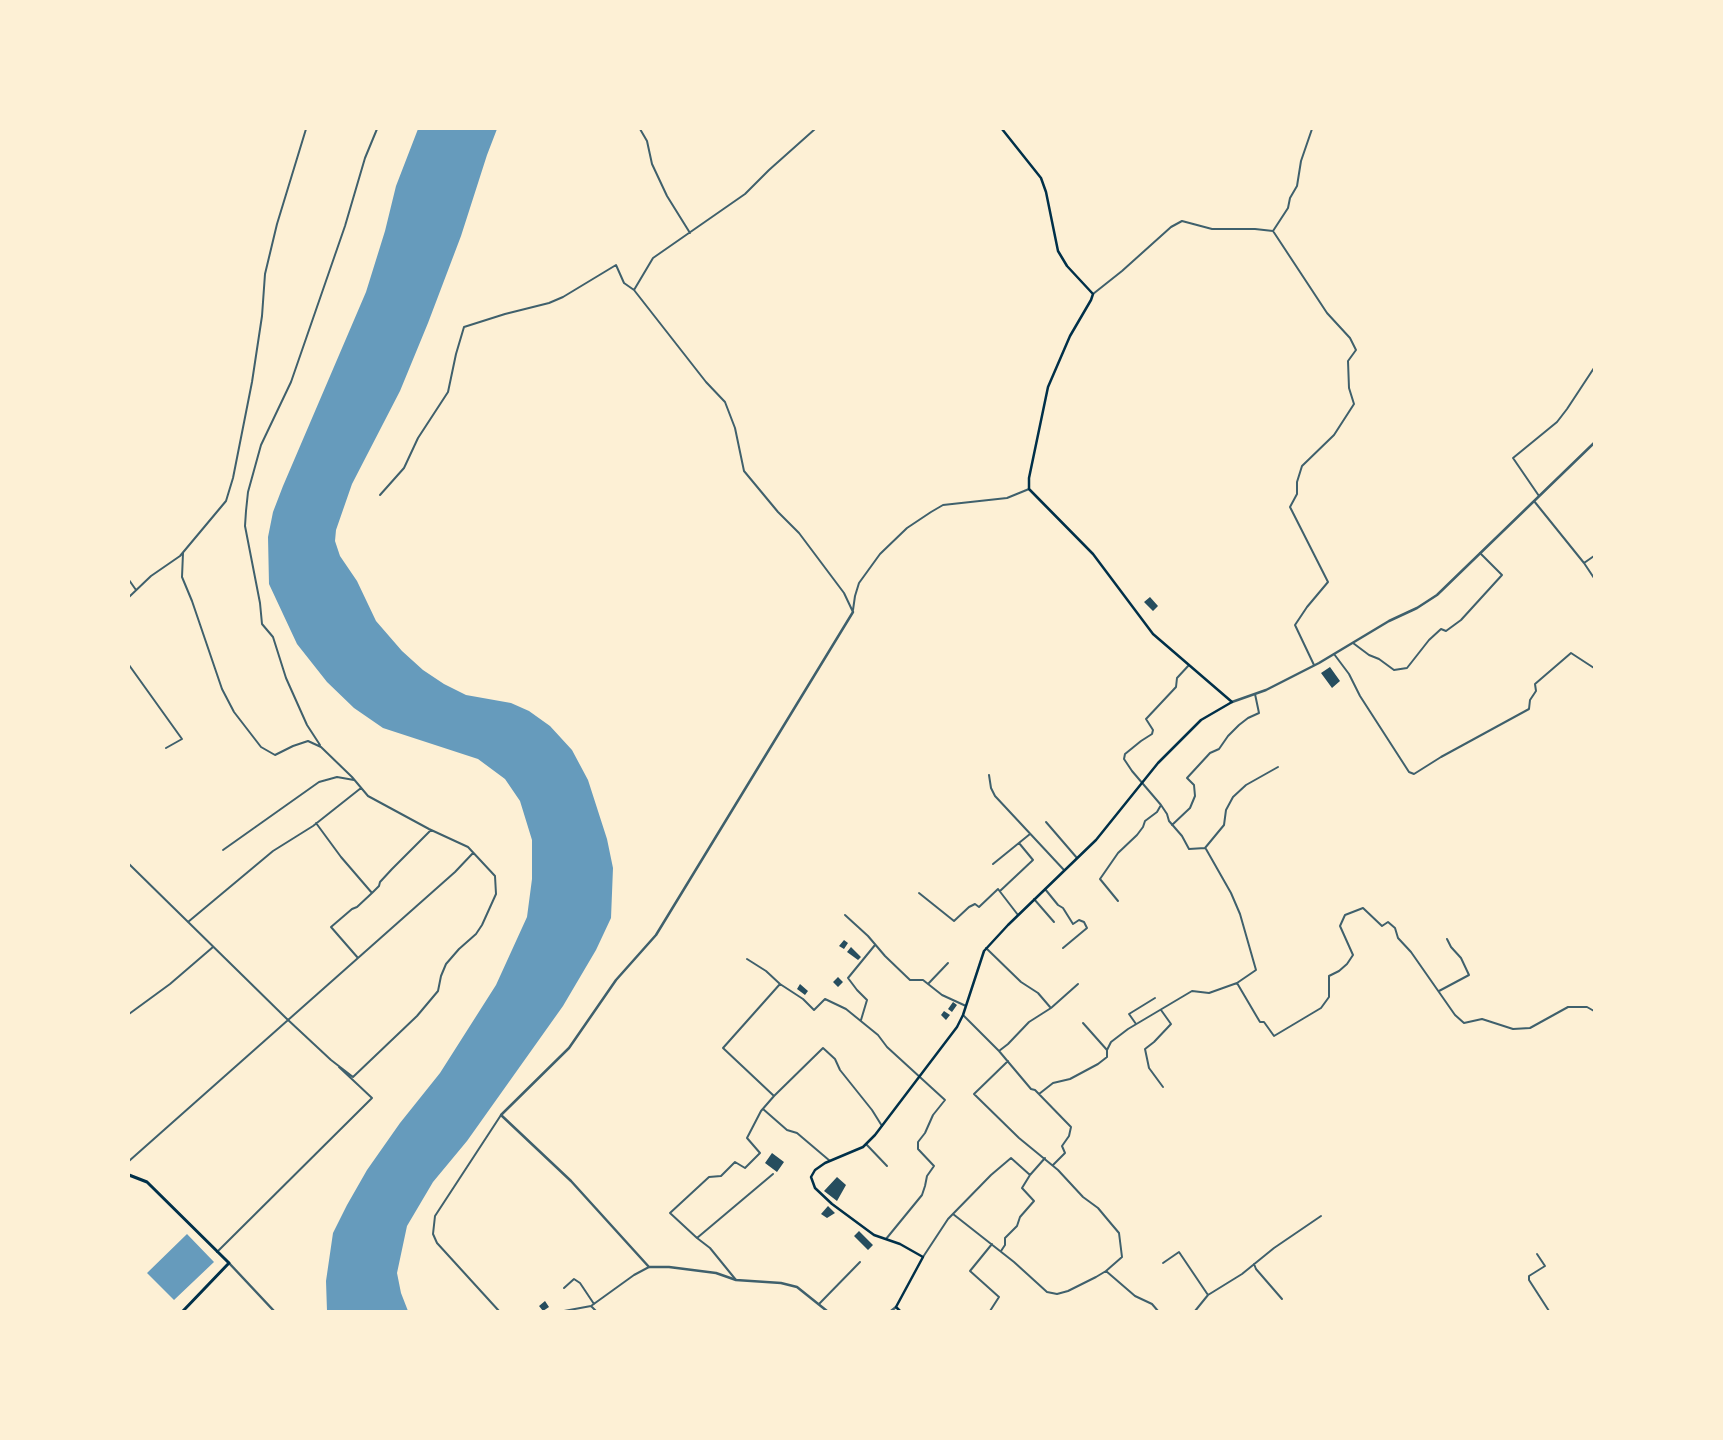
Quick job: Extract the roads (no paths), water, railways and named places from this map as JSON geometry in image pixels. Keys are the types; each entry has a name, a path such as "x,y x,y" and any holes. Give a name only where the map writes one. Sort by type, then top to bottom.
{"highway":[{"path":"129,1175 146,1182 229,1263 183,1311"}],"main road":[{"path":"900,1311 896,1307 923,1257 900,1244 874,1235 832,1204 815,1188 811,1177 815,1170 830,1161 863,1147 882,1126 957,1027 986,948 1096,840 1158,763 1201,720 1232,702 1153,634 1093,554 1030,489 1029,478 1048,387 1070,336 1093,294 1066,266 1058,251 1046,192 1041,178 1002,129"}],"street":[{"path":"129,597 151,576 183,553 226,501 233,478 252,382 262,316 265,274 277,224 306,129"},
{"path":"129,864 331,1060 353,1077 426,1006 438,991 446,964 476,934 496,894 495,876 468,847 431,830 368,796 321,747 307,726 273,637 262,624 260,603 245,526 248,492 262,445 291,382 377,129"},
{"path":"640,129 648,141 652,164 667,196 690,233"},
{"path":"634,290 653,258 746,194 769,170 815,129"},
{"path":"1274,231 1288,208 1290,198 1299,181 1301,161 1312,129"},
{"path":"1093,294 1171,227 1182,221 1212,229 1274,231"},
{"path":"1274,231 1327,313 1350,338 1356,350 1348,361 1350,388 1354,404 1334,435 1302,466 1297,482 1297,494 1290,507 1328,582 1294,625 1314,666"},
{"path":"380,495 404,468 418,438 448,392 464,327 563,298 616,265 624,283 634,290 706,382 725,402 735,428 744,471 778,512 799,533 844,592 853,612"},
{"path":"1539,496 1513,458 1557,422 1594,368"},
{"path":"1232,702 1266,690 1314,666 1389,621 1417,608 1437,594 1594,443"},
{"path":"499,1311 437,1243 433,1234 435,1216 501,1115 569,1048 616,980 656,935 853,612 854,596 859,583 880,554 896,538 923,517 943,505 1008,498 1030,489"},
{"path":"1534,501 1594,578"},
{"path":"183,553 182,577 222,689 234,712 261,747 275,755 293,746 308,742 321,747"},
{"path":"1353,642 1369,655 1380,659 1394,670 1407,668 1429,640 1441,629 1446,631 1460,620 1502,575 1480,553"},
{"path":"1584,563 1594,556"},
{"path":"129,580 136,590"},
{"path":"1334,654 1350,674 1360,696 1410,772 1414,774 1441,757 1530,709 1530,700 1536,691 1535,684 1571,653 1594,668"},
{"path":"129,665 182,739 166,748"},
{"path":"1189,665 1177,678 1176,687 1146,719 1153,730 1152,734 1125,754 1124,759 1161,805 1190,849 1205,848 1224,825 1226,810 1233,797 1246,785 1278,767"},
{"path":"1172,824 1190,808 1195,796 1194,785 1187,778 1210,753 1219,749 1239,725 1259,713 1255,694"},
{"path":"989,775 991,788 995,796 1064,870"},
{"path":"223,850 319,782 337,777 354,780"},
{"path":"188,922 273,851 316,823 361,788"},
{"path":"1118,901 1100,879 1118,853 1137,835 1144,827 1145,821 1157,812 1161,805"},
{"path":"1046,822 1077,858"},
{"path":"316,823 341,857 372,892"},
{"path":"358,958 332,928 380,886 380,882 388,873 431,830"},
{"path":"993,864 1030,834"},
{"path":"919,892 954,921 969,907 976,904 979,907 998,889 1000,891 1033,860 1019,843"},
{"path":"1107,1050 1112,1042 1136,1024 1192,991 1209,993 1237,983 1256,970 1240,914 1231,893 1205,848"},
{"path":"129,1160 455,872 473,853"},
{"path":"1044,889 1063,908 1073,924 1079,920 1084,922 1088,928 1063,948"},
{"path":"1000,891 1018,915"},
{"path":"1034,899 1054,922"},
{"path":"1237,983 1257,1018 1260,1022 1264,1022 1274,1036 1312,1014 1321,1008 1329,997 1329,976 1339,972 1353,955 1340,926 1344,915 1363,908 1382,926 1388,922 1395,928 1398,938 1411,952 1455,1015 1464,1023 1482,1019 1513,1029 1530,1028 1568,1007 1587,1007 1594,1011"},
{"path":"845,915 910,980 923,980 942,995 966,1006"},
{"path":"1439,991 1469,975 1461,958 1451,947 1447,939"},
{"path":"861,1021 867,1000 848,978 874,945"},
{"path":"129,1014 170,984 213,947"},
{"path":"986,948 1021,982 1038,993 1051,1008"},
{"path":"747,959 803,999 814,1010 825,999 846,1009 945,1100 918,1142 918,1148 934,1166 927,1176 922,1195 886,1240"},
{"path":"928,984 948,963"},
{"path":"774,1096 723,1048 780,984"},
{"path":"1000,1051 1029,1022 1051,1008 1078,984"},
{"path":"1136,1024 1130,1014 1155,998"},
{"path":"1161,1010 1171,1024 1145,1049 1149,1068 1164,1087"},
{"path":"963,1015 1000,1051 1031,1089 1035,1090 1071,1127 1070,1136 1062,1146 1065,1153 1053,1165"},
{"path":"217,1252 372,1098 288,1019"},
{"path":"1039,1094 1053,1083 1070,1080 1108,1057 1107,1050 1083,1023"},
{"path":"736,1280 722,1260 670,1213 709,1177 721,1176 736,1162 745,1168 760,1153 747,1138 763,1108 774,1096 823,1048 835,1059 840,1070 872,1110 882,1126"},
{"path":"953,1214 1001,1251 1048,1292 1057,1294 1096,1277 1122,1257 1119,1233 1098,1208 1083,1197 1053,1165 1019,1138 974,1094 1008,1061"},
{"path":"763,1108 787,1130 798,1132 830,1161"},
{"path":"501,1115 571,1181 649,1267"},
{"path":"866,1144 887,1166"},
{"path":"923,1257 933,1239 953,1214 991,1174 1012,1158 1030,1175"},
{"path":"1001,1251 1005,1245 1005,1238 1017,1226 1020,1217 1034,1201 1022,1188 1030,1175 1045,1158"},
{"path":"696,1238 773,1174"},
{"path":"1195,1311 1208,1295 1235,1279 1321,1216"},
{"path":"990,1311 999,1297 970,1271 992,1244"},
{"path":"1163,1263 1179,1252 1208,1295"},
{"path":"1537,1254 1545,1266 1529,1276 1529,1280 1549,1311"},
{"path":"819,1304 860,1262"},
{"path":"229,1263 274,1311"},
{"path":"1254,1264 1256,1269 1282,1299"},
{"path":"564,1311 593,1305 634,1275 649,1267 669,1267 716,1274 736,1280 767,1281 797,1287 827,1311"},
{"path":"1106,1270 1136,1296 1152,1304 1158,1311"},
{"path":"564,1288 574,1279 580,1283 596,1311"},
{"path":"891,1311 896,1307"}],"water":[{"path":"418,129 497,129 461,236 428,323 400,391 352,484 336,530 335,541 340,556 357,581 376,621 402,651 423,670 444,684 466,695 511,703 529,711 550,726 572,750 588,780 607,839 613,868 611,918 596,950 563,1006 467,1141 433,1182 407,1226 397,1273 401,1293 408,1311 327,1311 326,1281 333,1233 367,1170 400,1123 440,1073 496,985 527,917 532,879 532,840 520,801 505,779 478,759 383,728 354,708 327,682 297,644 269,584 268,537 273,512 366,292 385,231 396,186"},
{"path":"187,1234 214,1262 174,1300 147,1273"}]}
